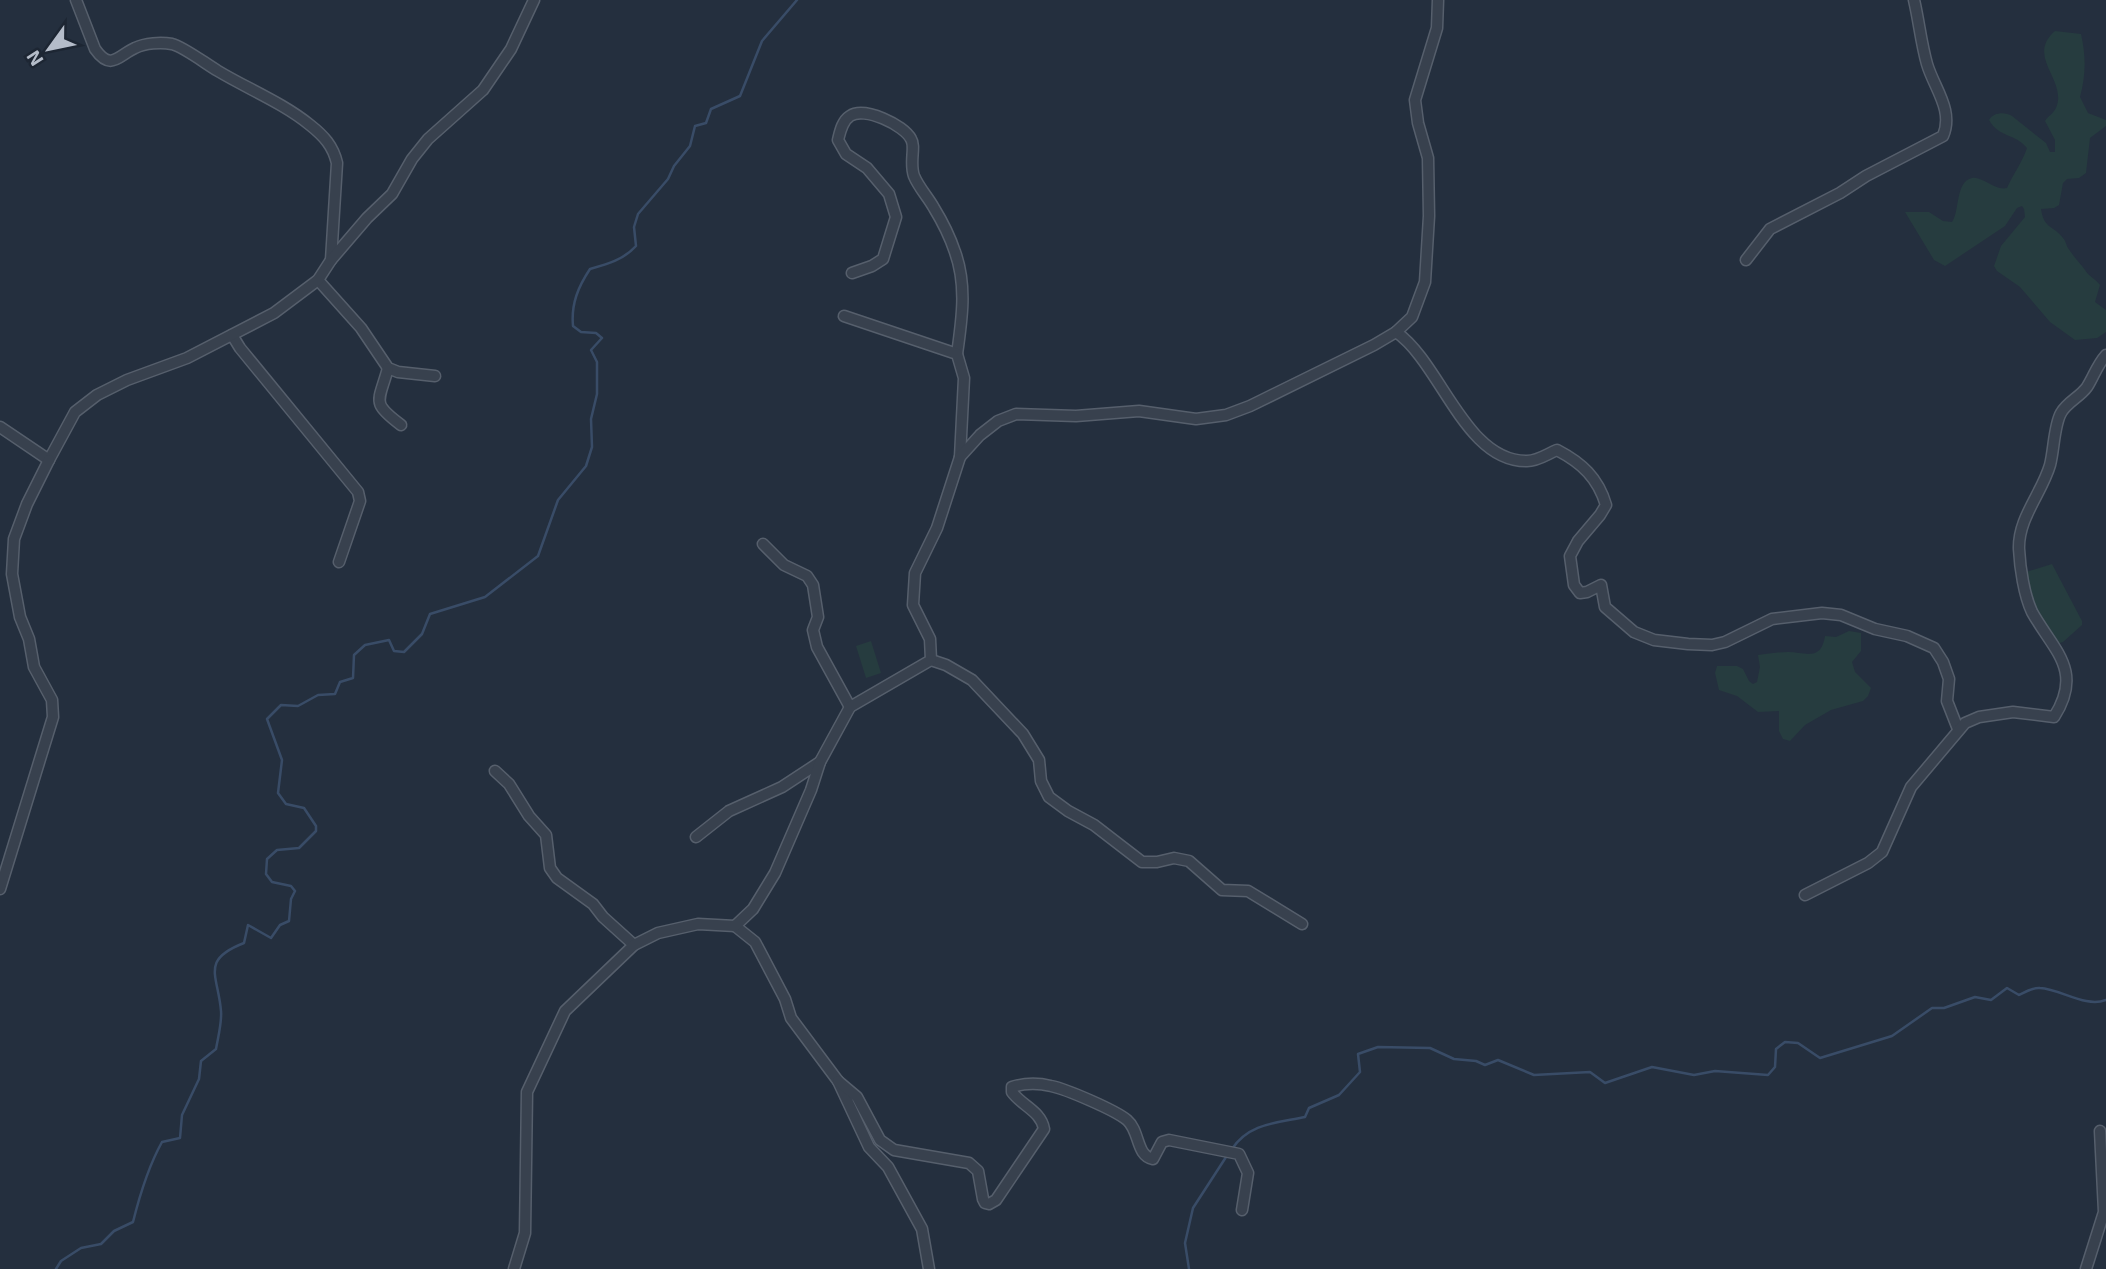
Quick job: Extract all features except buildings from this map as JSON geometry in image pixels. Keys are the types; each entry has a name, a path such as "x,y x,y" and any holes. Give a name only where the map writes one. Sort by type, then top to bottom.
{"street":[{"path":"76,0 100,56 111,60 121,58 134,48 150,44 174,44 293,113 326,139 334,149 337,163 331,260"},
{"path":"0,889 53,717 52,700 34,667 29,639 20,617 12,574 14,539 27,504 75,412 97,395 127,380 187,358 275,313 318,279 367,218 392,194 412,159 428,139 483,90 511,50 534,0"},
{"path":"960,457 998,421 1016,414 1076,416 1139,411 1196,419 1226,415 1250,406 1396,332 1412,317 1424,282 1429,216 1428,158 1418,122 1416,100 1437,28 1438,0"},
{"path":"1746,260 1770,229 1943,136 1943,102 1927,63 1914,0"},
{"path":"852,273 883,259 896,217 889,194 867,169 846,154 838,140 842,125 850,116 861,112 885,118 911,138 913,145 910,165 956,253 964,301 957,354 964,378 960,457 937,528 915,573 913,605 930,639 931,660"},
{"path":"318,279 361,328 388,368 398,372 435,376"},
{"path":"844,316 957,354"},
{"path":"1396,332 1410,342 1457,412 1489,447 1513,460 1528,461 1539,460 1558,450 1590,471 1603,494 1605,505 1570,556 1574,585 1580,593 1601,585 1605,607 1634,632 1654,640 1712,645 1725,642 1772,619 1822,613 1841,615 1875,629 1908,636 1934,648 1949,679 1947,701 1958,729"},
{"path":"232,335 358,492 360,501 340,562"},
{"path":"1805,895 1868,863 1882,852 1911,787 1958,729 1971,719 2013,712 2054,716 2059,709 2067,672 2062,656 2030,606 2021,564 2020,541 2025,519 2049,468 2060,415 2069,402 2085,389 2106,355"},
{"path":"388,368 379,400 380,406 383,412 401,425"},
{"path":"0,427 49,460"},
{"path":"763,544 784,565 807,576 813,585 818,617 813,630 817,647 850,707"},
{"path":"735,926 753,909 775,873 811,790 820,762 850,707 931,660 972,680 1023,734 1039,760 1041,781 1049,797 1094,825 1142,862 1174,858 1189,861 1222,890 1248,891 1302,924"},
{"path":"696,837 730,811 782,787 820,762"},
{"path":"495,771 509,784 528,816 546,835 550,868 556,878 593,904 603,917 634,945"},
{"path":"514,1269 525,1233 527,1092 565,1011 634,945 658,933 698,924 735,926 755,942 780,989 791,1018 838,1081 869,1147 888,1167 922,1229 929,1269"},
{"path":"838,1081 857,1097 880,1140 894,1150 969,1163 978,1171 983,1199 989,1204 996,1200 1044,1129 1037,1114 1012,1092 1012,1087 1024,1083 1051,1086 1127,1121 1146,1158 1153,1158 1162,1142 1169,1140 1239,1154 1248,1173 1242,1210"},
{"path":"2086,1269 2105,1212 2100,1131"}],"green space":[{"path":"2055,31 2081,34 2085,66 2080,97 2088,113 2106,120 2106,126 2090,138 2086,173 2063,183 2059,205 2041,209 2047,224 2063,238 2086,272 2100,285 2095,302 2106,310 2106,332 2097,338 2075,340 2050,322 2020,287 1994,266 2001,246 2025,217 2022,206 2017,208 2005,226 1945,266 1934,260 1905,212 1929,212 1943,221 1952,222 1960,191 1967,181 1976,178 2007,188 2027,148 1993,126 1989,120 1997,114 2012,116 2046,143 2050,152 2055,152 2055,140 2045,121 2056,108 2057,88 2044,50"},
{"path":"2052,564 2082,621 2082,625 2063,642 2056,644 2033,605 2026,572"},
{"path":"1849,631 1861,633 1861,651 1852,662 1855,672 1871,688 1868,696 1863,701 1831,710 1805,725 1790,741 1783,739 1779,731 1779,711 1758,712 1737,696 1719,690 1715,673 1717,666 1737,666 1743,669 1753,684 1757,682 1760,667 1758,655 1788,652 1811,654 1820,649 1825,636 1836,637"},
{"path":"871,641 881,673 866,678 856,646"}],"waterway":[{"path":"56,1269 61,1261 81,1248 101,1244 114,1231 133,1222 157,1151 162,1142 180,1138 182,1115 199,1079 201,1061 216,1049 221,1016 215,978 217,962 230,949 244,943 248,925 271,938 280,925 289,921 291,899 295,891 291,886 272,882 266,874 267,859 277,850 299,848 316,831 316,826 304,808 286,804 278,793 282,760 267,719 281,705 298,706 318,695 335,694 340,682 353,678 354,655 365,645 389,640 394,651 404,652 422,634 430,614 485,597 538,556 558,500 586,466 592,447 591,419 597,394 597,362 591,350 602,338 596,333 581,332 573,326 574,303 579,289 590,269 620,258 636,246 634,227 638,214 668,179 674,166 690,146 695,126 706,123 711,109 740,96 762,41 797,0"},
{"path":"1232,1149 1239,1140 1255,1129 1305,1117 1309,1108 1339,1095 1360,1072 1358,1054 1378,1047 1430,1048 1454,1059 1476,1061 1485,1065 1498,1060 1534,1075 1590,1072 1605,1083 1652,1067 1694,1075 1715,1071 1768,1075 1775,1067 1776,1049 1785,1042 1798,1043 1820,1058 1892,1036 1932,1008 1944,1008 1975,997 1991,1000 2007,988 2019,995 2040,988 2090,1002 2106,1000"},
{"path":"1189,1269 1185,1243 1193,1208 1228,1154"}]}
